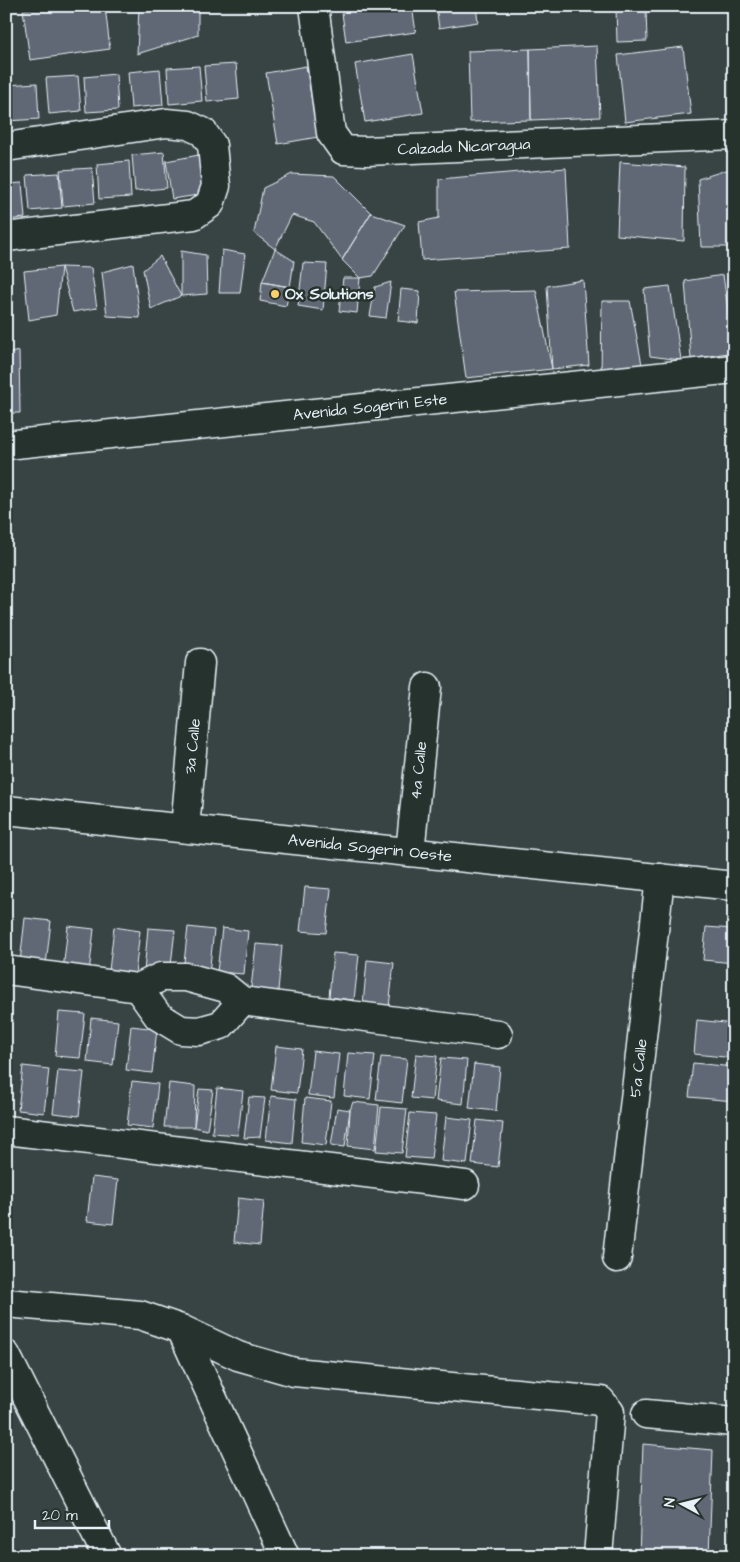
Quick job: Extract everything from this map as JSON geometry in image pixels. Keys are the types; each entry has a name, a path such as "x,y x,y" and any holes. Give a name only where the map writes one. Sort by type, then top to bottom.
{"street":[{"name":"Calzada Nicaragua","path":"314,6 330,133 343,150 376,151 734,135"},
{"path":"6,147 166,123 188,124 203,132 212,145 216,186 210,204 194,215 6,237"},
{"name":"Avenida Sogerin Este","path":"6,445 734,369"},
{"name":"3a Calle","path":"185,828 200,663"},
{"name":"4a Calle","path":"410,852 427,687"},
{"name":"Avenida Sogerin Oeste","path":"6,810 734,886"},
{"name":"5a Calle","path":"617,1258 660,878"},
{"path":"6,970 138,988 161,977 186,977 226,988 242,1001 498,1034"},
{"path":"138,988 158,1016 181,1030 199,1031 221,1025 242,1001"},
{"path":"6,1130 465,1185"},
{"path":"6,1303 140,1315 181,1329 238,1356 294,1372 601,1401 610,1412 598,1556"},
{"path":"181,1329 285,1556"},
{"path":"6,1355 107,1556"},
{"path":"646,1414 734,1422"}],"building":[{"path":"53,6 105,6 110,49 30,60 23,10"},
{"path":"139,6 198,6 198,35 137,54"},
{"path":"341,6 412,6 416,32 346,42"},
{"path":"436,6 476,6 478,22 439,28"},
{"path":"616,8 646,8 647,41 617,42"},
{"path":"597,46 600,117 531,120 530,49"},
{"path":"683,47 691,114 625,122 618,55"},
{"path":"530,49 531,120 470,122 468,51"},
{"path":"413,54 423,113 365,122 355,64"},
{"path":"236,64 239,99 207,102 204,66"},
{"path":"199,66 202,101 169,104 167,68"},
{"path":"306,66 318,137 278,144 266,73"},
{"path":"160,69 163,105 131,108 128,72"},
{"path":"116,74 118,110 86,112 84,77"},
{"path":"78,76 81,111 49,114 46,78"},
{"path":"37,83 39,119 7,121 6,85"},
{"path":"164,152 167,188 135,191 132,155"},
{"path":"199,155 205,194 172,199 166,161"},
{"path":"129,161 131,197 99,199 97,164"},
{"path":"620,162 685,167 684,241 617,235"},
{"path":"92,168 95,203 63,206 60,170"},
{"path":"566,168 570,249 422,260 419,222 439,218 439,179"},
{"path":"733,168 734,247 701,247 698,179"},
{"path":"59,173 62,208 30,211 27,175"},
{"path":"292,174 334,176 371,213 342,260 314,222 292,215 275,249 254,233 263,188"},
{"path":"22,183 25,218 6,220 6,184"},
{"path":"371,213 405,225 373,276 360,278 342,260"},
{"path":"275,249 294,261 290,287 262,282"},
{"path":"222,250 245,254 240,293 219,293"},
{"path":"181,251 206,255 207,294 181,296"},
{"path":"160,256 181,296 151,309 143,270"},
{"path":"10,263 10,318 6,320 6,265"},
{"path":"303,263 327,264 323,310 298,306"},
{"path":"133,264 140,318 107,316 102,272"},
{"path":"61,267 91,268 97,308 73,312"},
{"path":"61,267 56,315 29,320 24,271"},
{"path":"723,275 734,352 691,359 685,281"},
{"path":"343,278 360,278 357,313 339,311"},
{"path":"583,280 589,365 552,369 547,286"},
{"name":"Ox Solutions","path":"262,282 290,287 286,306 260,301"},
{"path":"391,282 386,318 370,316 375,287"},
{"path":"670,286 681,360 650,356 644,289"},
{"path":"401,289 420,291 418,323 398,321"},
{"path":"536,290 552,369 466,378 454,292"},
{"path":"602,301 630,301 643,370 601,376"},
{"path":"19,351 20,413 6,413 6,354"},
{"path":"305,887 331,889 326,933 300,931"},
{"path":"25,918 51,921 46,965 20,962"},
{"path":"68,926 94,929 89,973 63,970"},
{"path":"114,927 140,931 135,974 109,971"},
{"path":"188,927 214,930 209,974 183,971"},
{"path":"706,927 734,929 734,963 703,960"},
{"path":"148,928 175,930 170,974 144,972"},
{"path":"222,928 248,931 244,974 217,972"},
{"path":"256,944 282,946 278,991 251,988"},
{"path":"333,953 359,955 354,1000 329,997"},
{"path":"367,960 394,963 389,1007 363,1005"},
{"path":"59,1012 85,1014 80,1058 55,1056"},
{"path":"91,1018 118,1021 113,1065 87,1062"},
{"path":"697,1020 734,1024 734,1058 694,1054"},
{"path":"131,1026 157,1029 152,1073 126,1070"},
{"path":"276,1046 302,1049 297,1093 271,1090"},
{"path":"313,1051 339,1054 334,1098 308,1095"},
{"path":"348,1053 375,1055 370,1099 344,1096"},
{"path":"416,1054 437,1056 432,1100 411,1098"},
{"path":"381,1057 407,1059 402,1103 376,1100"},
{"path":"441,1058 467,1060 463,1104 436,1101"},
{"path":"693,1063 734,1067 734,1101 689,1097"},
{"path":"474,1064 500,1067 496,1111 469,1108"},
{"path":"23,1066 49,1069 44,1113 18,1110"},
{"path":"58,1070 84,1072 79,1116 53,1113"},
{"path":"132,1081 158,1084 153,1128 127,1125"},
{"path":"169,1083 195,1086 194,1127 164,1127"},
{"path":"217,1088 243,1091 238,1135 212,1133"},
{"path":"199,1089 213,1090 207,1130 194,1127"},
{"path":"271,1096 296,1099 292,1143 266,1140"},
{"path":"249,1097 265,1098 260,1137 244,1138"},
{"path":"305,1098 331,1101 326,1145 301,1142"},
{"path":"353,1102 379,1105 375,1149 348,1146 350,1110"},
{"path":"381,1107 407,1109 402,1153 376,1151"},
{"path":"337,1108 350,1110 345,1147 331,1145"},
{"path":"410,1113 436,1115 431,1159 405,1157"},
{"path":"446,1117 472,1120 467,1164 441,1161"},
{"path":"477,1120 503,1123 498,1167 472,1164"},
{"path":"92,1177 118,1180 113,1224 87,1221"},
{"path":"238,1198 264,1201 260,1245 234,1242"},
{"path":"643,1444 713,1450 709,1556 639,1556"},
{"path":"733,1467 734,1530 730,1530"}],"place":[{"name":"Ox Solutions","path":"275,294"}]}
